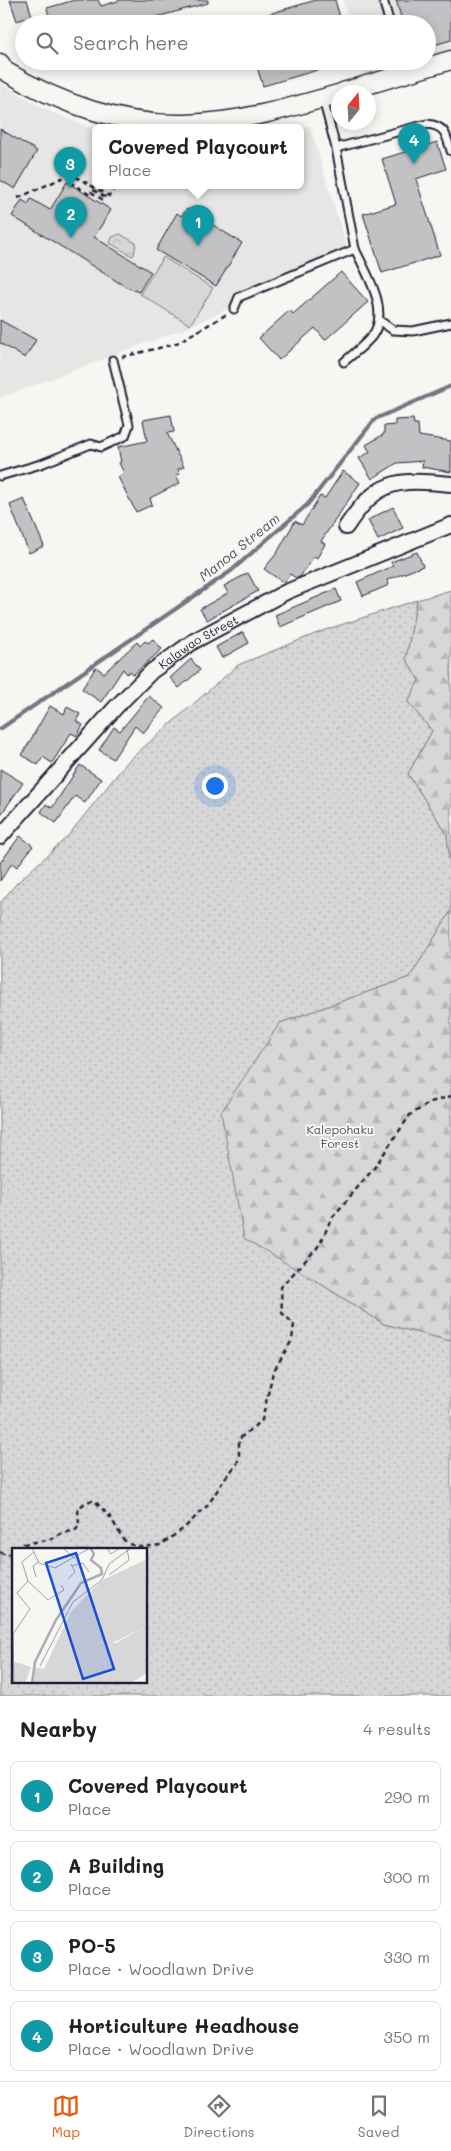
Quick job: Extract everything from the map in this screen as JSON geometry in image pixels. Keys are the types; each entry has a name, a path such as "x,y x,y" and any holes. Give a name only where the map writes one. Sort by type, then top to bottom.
{"street":[{"path":"436,64 451,60"},
{"path":"0,63 5,71 20,80 59,98 101,113 140,122 186,124 233,119 331,96"},
{"path":"363,85 408,70"},
{"path":"346,527 362,504 374,493 391,485 409,481 451,484"},
{"name":"Kalawao Street","path":"0,838 116,707 152,671 194,641 286,592 451,525"}],"lane":[{"path":"383,0 387,15"},
{"path":"336,148 427,124 436,125 445,132 451,150"},
{"path":"334,130 355,249 378,305 380,321 372,336 344,362"},
{"path":"234,309 239,297 355,249"},
{"path":"380,321 394,330 413,331 451,323"},
{"path":"0,476 41,464 91,444 101,447 125,436 129,425 113,360"}],"path":[{"path":"18,198 71,174 92,186"},
{"path":"70,182 103,200 105,197 92,189"},
{"path":"97,189 109,196 114,189"},
{"path":"113,360 174,344 234,309"},
{"path":"18,1548 24,1544 52,1539 60,1534 76,1530 79,1525 78,1509 86,1502 94,1500 112,1518 123,1539 129,1544 140,1547 161,1545 208,1505 225,1478 237,1464 239,1439 262,1420 273,1372 292,1340 294,1324 289,1317 282,1313 281,1287 317,1248 331,1219 374,1168 410,1115 431,1102 451,1096"},
{"path":"0,1552 7,1556 12,1552"}],"shaded area":[{"path":"343,0 451,0 451,51 436,55 436,15 347,15"},
{"path":"362,70 389,70 364,78"},
{"path":"0,83 51,112 92,129 92,189 304,189 304,127 310,126 348,252 191,326 0,398"}],"green space":[{"path":"120,234 136,243 134,255 132,256 110,243 112,237"},
{"path":"163,257 213,288 190,325 140,294"},
{"path":"451,590 451,877 447,834 408,774 432,731 408,702 419,680 406,659 417,600"},
{"path":"417,600 406,659 419,680 408,702 432,731 408,774 447,834 451,877 451,911 410,977 280,1023 316,1281 384,1324 451,1341 451,1696 0,1696 0,903 16,884 67,837 128,761 238,665 325,630"},
{"name":"Kalepohaku Forest","path":"451,911 451,1341 384,1324 244,1238 221,1112 280,1023 410,977"}],"building":[{"path":"10,0 27,0 32,15 15,15"},
{"path":"75,0 98,0 101,6 121,0 208,0 208,3 164,15 49,15 47,8"},
{"path":"316,0 335,0 339,15 265,15"},
{"path":"396,0 451,0 451,40 436,44 436,15 400,15"},
{"path":"258,70 318,70 263,86"},
{"path":"0,129 37,151 15,189 0,180"},
{"path":"437,142 446,169 416,179 440,255 382,273 363,214 396,204 382,159"},
{"path":"67,182 111,210 94,237 151,272 139,292 126,287 12,216 22,200 28,204 31,199 50,210"},
{"path":"187,209 242,243 216,286 156,250 177,213 181,216"},
{"path":"341,272 368,302 325,340 315,328 279,360 259,338 290,310 293,314"},
{"path":"0,320 36,340 25,358 0,343"},
{"path":"171,415 174,432 167,433 184,467 178,469 180,474 176,475 180,483 150,498 152,505 136,512 118,477 124,473 119,463 121,462 118,447 147,441 143,420"},
{"path":"413,419 414,424 418,424 419,436 451,441 451,472 422,467 423,461 397,463 372,479 359,458 370,452 366,445 384,434 384,426 395,425 395,420"},
{"path":"343,471 360,483 321,541 325,544 317,558 314,556 300,577 296,578 290,574 284,583 264,569 277,553 295,521 302,525 320,496 325,498"},
{"path":"24,499 44,546 29,553 10,505"},
{"path":"393,507 403,528 378,540 368,520"},
{"path":"417,552 423,566 387,580 389,585 363,596 357,582 393,566 391,562"},
{"path":"248,573 258,591 207,620 200,609 228,593 224,586"},
{"path":"336,589 341,601 280,627 275,615"},
{"path":"243,632 249,643 222,658 216,647"},
{"path":"153,639 162,649 133,675 130,671 127,674 123,669 101,702 82,689 96,667 104,673 137,642 140,646 145,641 148,643"},
{"path":"191,659 200,670 179,688 170,678"},
{"path":"149,696 164,708 143,733 135,726 113,759 99,750 114,727 120,731"},
{"path":"50,706 64,714 67,707 80,714 76,721 83,725 77,736 71,733 52,763 43,757 38,765 22,755"},
{"path":"80,765 101,779 85,803 75,796 56,823 41,812 46,804 52,808"},
{"path":"0,769 23,783 0,816"},
{"path":"20,836 33,846 17,867 12,863 0,881 0,863"}],"waterway":[{"name":"Manoa Stream","path":"0,729 231,571 308,504 375,419 451,386"}],"place":[{"name":"Horticulture Headhouse","path":"414,164"},
{"name":"PO-5","path":"70,188"},
{"name":"A Building","path":"71,238"},
{"name":"Covered Playcourt","path":"198,246"}]}
